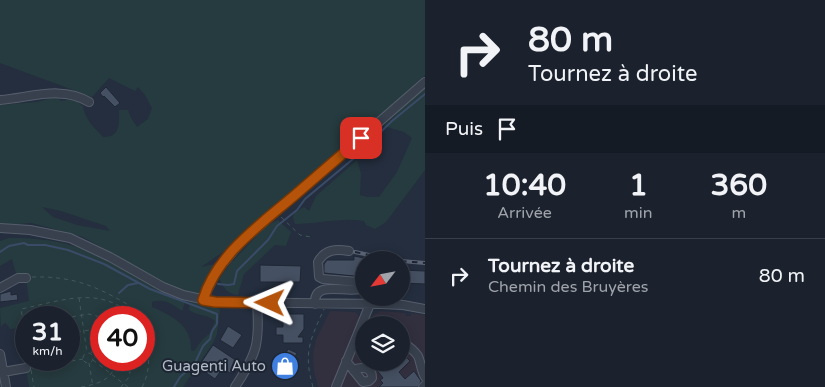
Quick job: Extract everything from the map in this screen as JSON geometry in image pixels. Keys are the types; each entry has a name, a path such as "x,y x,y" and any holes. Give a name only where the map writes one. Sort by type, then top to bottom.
{"street":[{"path":"203,300 216,272 241,242 425,82"},
{"path":"0,100 62,93 77,96 89,102"},
{"path":"0,228 30,230 70,238 110,257 164,287 203,300 215,302 355,304"},
{"path":"349,251 335,249 325,253 318,262 319,276 323,279 355,282"},
{"path":"0,288 18,278 26,278"},
{"path":"315,304 314,297 316,293 323,289 355,290"},
{"path":"235,387 249,366 257,346 259,326 257,303"},
{"path":"408,306 425,309"},
{"path":"336,387 355,342"},
{"path":"410,348 418,357 420,368 425,377"},
{"path":"0,354 6,387"},
{"path":"346,361 353,370"},
{"path":"3,372 15,370"}],"path":[{"path":"280,216 300,235 311,237"},
{"path":"26,278 55,277 80,282 109,294 127,304 126,306"},
{"path":"79,298 89,354 80,360"},
{"path":"37,306 79,298 104,299 120,306"},
{"path":"313,387 307,360 309,341 326,304"},
{"path":"82,314 90,314"},
{"path":"80,332 90,330"},
{"path":"83,359 86,363 89,363 93,386"},
{"path":"30,371 34,387"},
{"path":"107,371 128,387"},
{"path":"81,387 93,386 103,382 112,371"},
{"path":"121,387 128,377 129,371"},
{"path":"142,387 147,371"}],"shaded area":[{"path":"330,311 355,312 359,316 355,316 355,371 410,371 410,316 411,313 425,315 425,387 318,387 314,372 313,354 316,340"},
{"path":"381,311 405,313 406,316 372,316"}],"green space":[{"path":"0,0 425,0 425,75 277,206 264,214 223,252 201,267 215,264 201,294 186,292 168,285 83,237 32,223 0,225 0,105 37,102 56,97 61,101 74,99 83,106 88,119 103,137 109,137 116,132 119,124 119,110 128,110 137,127 148,119 152,108 138,87 135,91 109,78 92,97 0,63","holes":["42,207 61,211 106,226 110,231 77,225 53,217"]},
{"path":"425,86 425,170 386,222 375,229 366,225 364,221 355,220 295,224 294,213 304,207 309,211 316,196 357,160 361,173 360,195 379,197 397,172 412,138 404,132 384,126"},
{"path":"278,220 291,232 286,246 275,245 244,274 238,295 228,292 219,279 229,265 266,226"},
{"path":"9,238 57,242 98,256 185,302 182,311 164,301 152,302 152,306 90,306 90,371 155,371 155,308 179,322 188,334 191,350 194,351 210,333 215,321 189,310 190,302 220,309 217,334 183,387 29,387 26,371 80,371 80,306 15,306 15,328 10,329 6,323 1,327 0,308 29,301 26,277 17,277 12,259 0,266 0,241"}],"building":[{"path":"106,87 120,103 115,107 100,93"},
{"path":"354,256 355,276 324,273 324,264 327,260 354,260"},
{"path":"260,265 301,266 300,282 260,282"},
{"path":"410,270 425,271 425,284 410,283"},
{"path":"11,291 11,295 17,294 18,300 0,302 0,294"},
{"path":"283,314 304,314 304,329 298,337 303,337 303,343 283,343 283,335 276,335 276,327 283,327"},
{"path":"228,326 242,335 233,348 220,340"},
{"path":"213,345 240,363 233,374 222,369 215,379 198,367"},
{"path":"288,349 297,353 286,375 277,371"},
{"path":"377,371 400,371 405,379 414,371 421,381 418,387 379,387 383,383 380,380 383,378"}],"waterway":[{"path":"218,284 234,284 237,271 268,240 277,226 297,210 305,199 353,159 392,121 425,94"},
{"path":"0,252 9,246 24,243 68,250 104,264 150,289 217,314 217,324 212,331 210,339 203,346 194,365 180,377 174,387"},
{"path":"119,293 128,285 138,283"}],"railway":[{"path":"410,262 425,263"}],"place":[{"name":"Guagenti Auto","path":"285,366"}],"route":[{"path":"270,303 203,300 210,281 221,264 241,242 361,138"}]}
